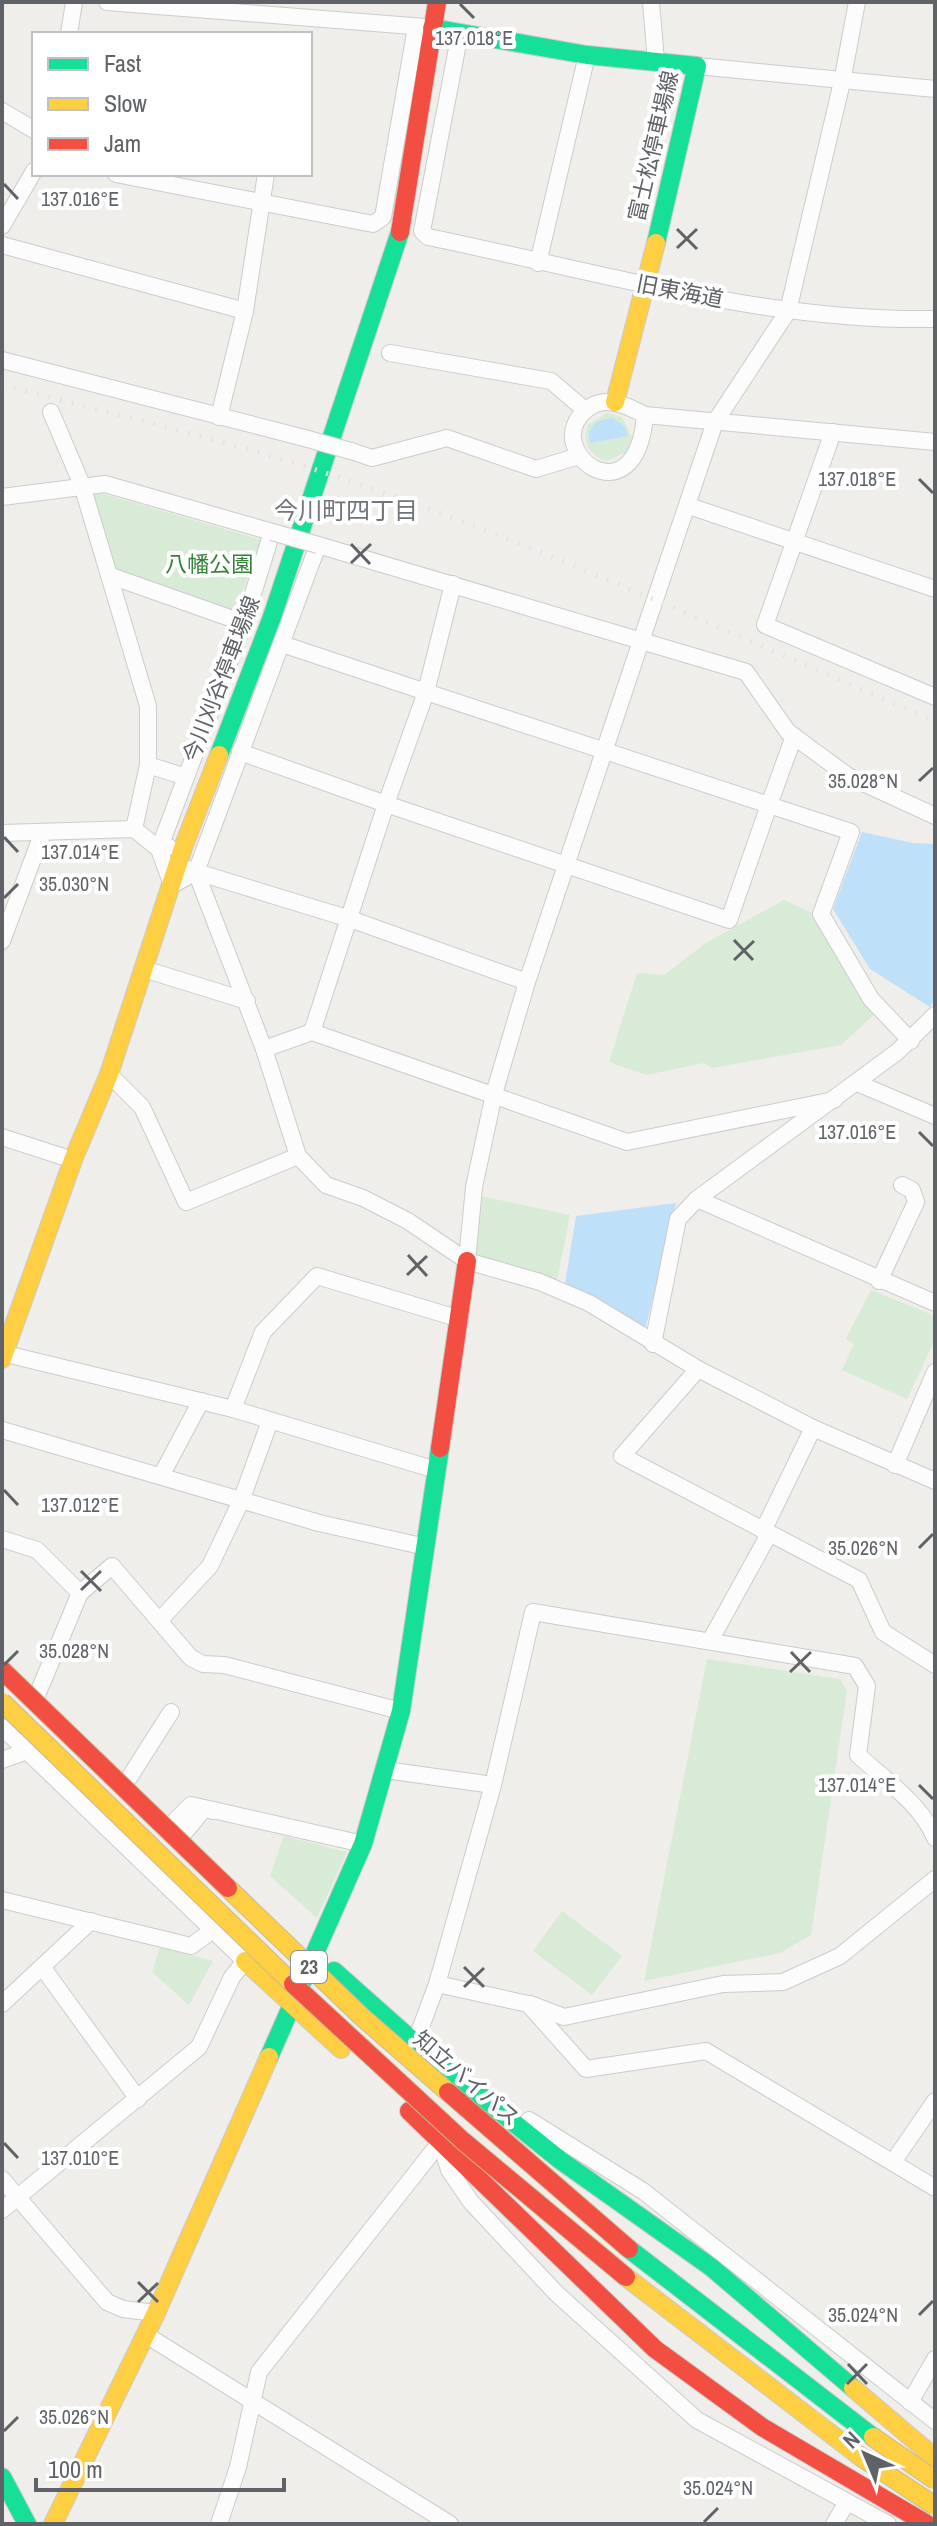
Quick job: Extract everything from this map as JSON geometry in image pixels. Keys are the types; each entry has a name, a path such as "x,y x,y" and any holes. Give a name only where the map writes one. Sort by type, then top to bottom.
{"main road":[{"name":"今川刈谷停車場線","path":"3,1355 49,1236 73,1160 109,1074 184,845 272,617 399,238 424,28 437,2"},
{"name":"富士松停車場線","path":"424,28 587,55 697,66 615,402"},
{"path":"53,2524 146,2335 293,2005 385,1770 401,1711 467,1261"},
{"name":"知立バイパス","path":"2,1670 361,2016 629,2249 749,2346 935,2480"},
{"name":"知立バイパス","path":"2,1702 255,1947 565,2228 861,2457 935,2506"},
{"path":"314,1953 415,2043 560,2160 711,2267 935,2458"},
{"path":"245,1961 441,2141 655,2349 762,2427 927,2524"},
{"path":"2,2477 27,2524"}],"street":[{"path":"69,32 74,2"},
{"path":"107,2 282,25 424,28 383,217 373,224 127,176"},
{"path":"651,2 656,61"},
{"path":"467,1261 474,1187 494,1094 527,982 568,868 641,641 715,422 788,311 842,82 857,2"},
{"name":"旧東海道","path":"460,33 422,231 428,237 538,263 788,311 832,318 935,319"},
{"path":"538,263 587,55"},
{"path":"697,66 935,89"},
{"path":"2,111 32,129"},
{"path":"2,226 32,174"},
{"path":"219,417 245,311 266,176"},
{"path":"2,245 245,311"},
{"path":"390,353 551,381 585,410"},
{"path":"2,360 372,458 447,438 536,469 579,456"},
{"path":"645,415 640,451 626,466 616,470 595,469 579,456 574,432 585,410 603,402 615,402 645,415 935,442"},
{"path":"51,412 82,485 148,706 148,765 134,829"},
{"path":"833,432 765,625 935,697"},
{"path":"2,497 105,484 746,672 754,679 773,715 794,736 848,776 935,816"},
{"path":"689,506 935,589"},
{"path":"159,849 244,623 272,532"},
{"path":"2,833 134,829 159,849 172,885 196,872 318,545"},
{"path":"111,576 244,623"},
{"path":"312,1032 426,692 453,584"},
{"path":"282,644 851,832 821,914 871,999 911,1041"},
{"path":"240,752 568,868 729,920 794,736"},
{"path":"148,765 186,777"},
{"path":"2,941 43,832"},
{"path":"159,849 184,845"},
{"path":"177,866 350,919 527,982"},
{"path":"196,872 247,1001 298,1156 326,1185 363,1198 408,1221 467,1261 540,1282 589,1303 698,1369 813,1428 935,1481"},
{"path":"144,969 247,1001"},
{"path":"653,1344 678,1219 697,1199 911,1041 935,1015"},
{"path":"264,1049 312,1032 627,1142 834,1100"},
{"path":"109,1074 142,1107 186,1202 298,1156"},
{"path":"857,1083 935,1116"},
{"path":"2,1137 73,1160"},
{"path":"879,1281 916,1202 912,1190 902,1185"},
{"path":"697,1199 935,1303"},
{"path":"233,1409 263,1332 317,1276 460,1319"},
{"path":"3,1355 233,1409 436,1470"},
{"path":"698,1369 622,1456 859,1580 883,1632 935,1665"},
{"path":"895,1465 935,1372"},
{"path":"161,1476 201,1401"},
{"path":"160,1620 210,1566 241,1501 270,1421"},
{"path":"710,1641 766,1532 813,1428"},
{"path":"2,1430 241,1501 426,1547"},
{"path":"2,1539 37,1550 80,1593"},
{"path":"37,1695 80,1593 112,1566 191,1658 203,1664 224,1665 401,1711"},
{"path":"415,2043 437,1984 493,1785 533,1612 855,1666 867,1686 858,1755 930,1826 935,1838"},
{"path":"2,1661 314,1953"},
{"path":"129,1778 171,1712"},
{"path":"2,1727 245,1961 232,1977 199,2047 2,2210"},
{"path":"2,1760 27,1751"},
{"path":"385,1770 493,1785"},
{"path":"179,1827 191,1805 356,1843"},
{"path":"437,1984 528,2004 564,2017 723,1984 783,1982 840,1956 935,1879"},
{"path":"2,1900 191,1946 213,1930"},
{"path":"2,2004 91,1921"},
{"path":"43,1968 138,2099"},
{"path":"528,2004 586,2069 706,2051 935,2188"},
{"path":"893,2162 935,2101"},
{"path":"491,2102 511,2109 643,2191 935,2421"},
{"path":"219,2524 238,2467 259,2372 441,2141"},
{"path":"441,2141 449,2170 471,2202 556,2293 697,2420 888,2524"},
{"path":"2,2179 107,2302 123,2309 156,2313"},
{"path":"146,2335 450,2524"},
{"path":"910,2402 935,2359"},
{"path":"834,2524 847,2502"}],"green space":[{"path":"607,413 622,417 632,437 627,452 606,461 591,451 586,437 588,425"},
{"name":"八幡公園","path":"90,490 262,540 234,614 116,571"},
{"path":"784,900 816,915 877,1012 841,1045 712,1068 704,1063 646,1075 609,1062 637,973 664,975 706,943"},
{"path":"481,1196 570,1215 557,1281 473,1257"},
{"path":"871,1290 935,1316 935,1339 907,1399 842,1370 854,1344 846,1339"},
{"path":"707,1659 840,1679 847,1691 811,1935 780,1953 644,1981"},
{"path":"284,1836 347,1852 317,1918 270,1876"},
{"path":"562,1911 622,1956 592,1995 533,1951"},
{"path":"160,1947 213,1961 189,2005 152,1972"}],"water":[{"path":"613,418 625,427 628,436 590,443 594,424"},
{"path":"862,832 913,843 935,844 935,998 930,1007 870,969 833,909"},
{"path":"676,1203 645,1330 565,1284 576,1216"}],"railway":[{"path":"2,385 266,454 426,508 573,565 935,721"}],"traffic: fast":[{"path":"432,28 587,55 697,66 656,243"},
{"path":"219,755 272,617 400,232"},
{"path":"269,2057 363,1844 401,1711 440,1448"},
{"path":"334,1971 415,2043 560,2160 711,2267 853,2388"},
{"path":"629,2249 873,2437"},
{"path":"2,2477 27,2524"}],"traffic: slow":[{"path":"615,402 656,243"},
{"path":"2,1359 73,1160 109,1074 184,845 219,755"},
{"path":"2,1702 293,1984"},
{"path":"228,1888 361,2016 448,2092"},
{"path":"245,1961 293,2005"},
{"path":"293,2005 341,2049"},
{"path":"53,2524 156,2313 269,2057"},
{"path":"626,2277 861,2457"},
{"path":"853,2388 935,2458"},
{"path":"873,2437 935,2480"},
{"path":"861,2457 935,2506"}],"traffic: jam":[{"path":"400,232 437,2"},
{"path":"440,1448 467,1261"},
{"path":"2,1670 228,1888"},
{"path":"293,1984 463,2141 626,2277"},
{"path":"448,2092 629,2249"},
{"path":"409,2111 655,2349 762,2427 927,2524"}],"district":[{"name":"今川町四丁目","path":"346,511"}]}
